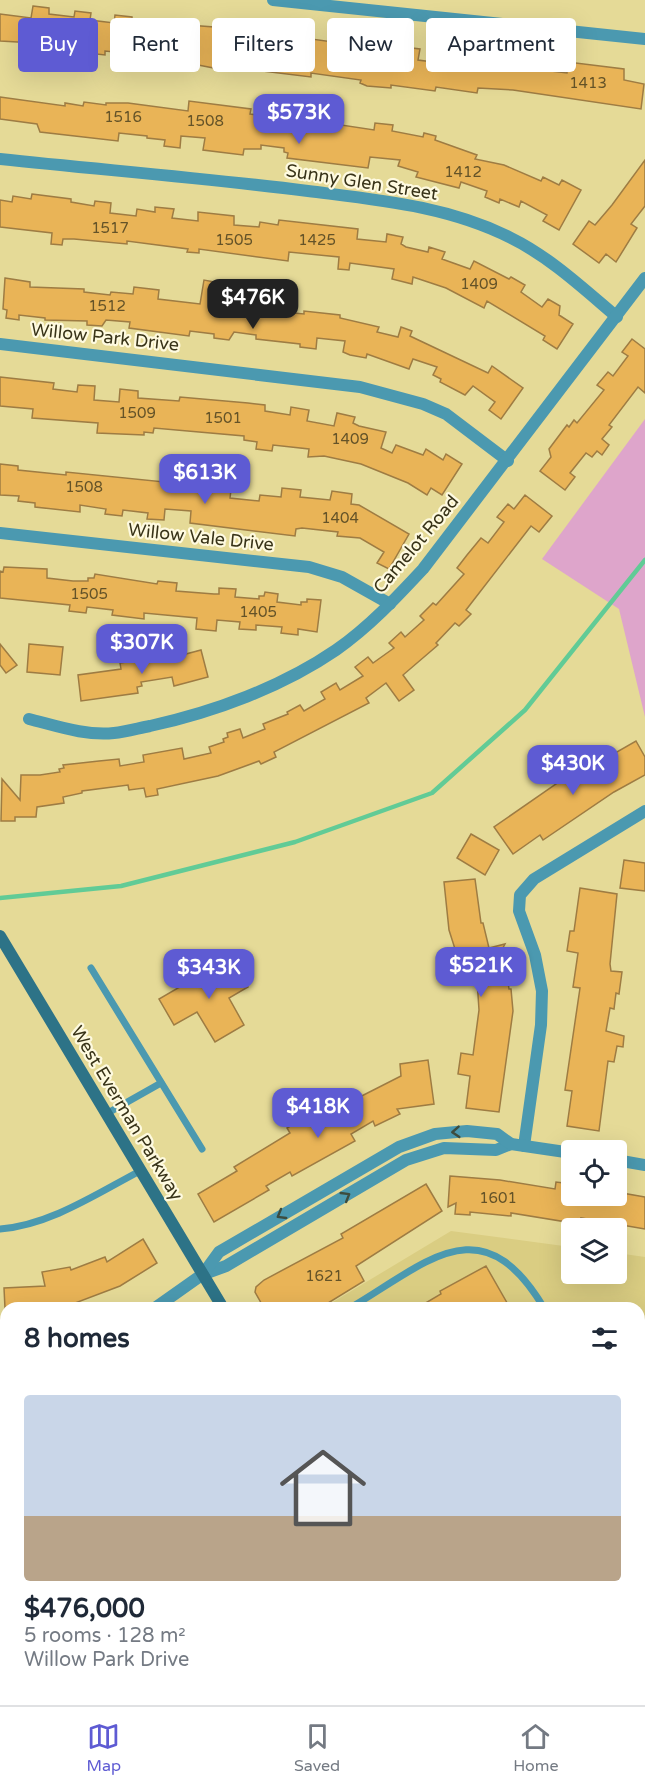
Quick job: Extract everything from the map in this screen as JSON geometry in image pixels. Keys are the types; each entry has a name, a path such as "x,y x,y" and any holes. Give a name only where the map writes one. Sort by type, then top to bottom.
{"street":[{"path":"273,0 645,39"},
{"name":"Sunny Glen Street","path":"0,159 276,187 401,203 444,212 514,239 576,283 617,317"},
{"name":"Camelot Road","path":"29,720 84,732 115,733 186,718 235,701 303,670 335,650 390,604 423,569 508,461 645,278"},
{"name":"Willow Park Drive","path":"0,344 360,387 423,404 446,414 508,461"},
{"name":"Willow Vale Drive","path":"0,533 309,567 342,577 390,604"},
{"path":"518,1145 541,1025 542,991 535,955 519,911 520,896 534,879 645,811"},
{"name":"West Everman Parkway","path":"0,936 219,1302"},
{"path":"203,1274 219,1252 399,1147 449,1132 497,1134 518,1145 561,1151"},
{"path":"163,1302 203,1274 226,1266 384,1173 428,1151 444,1148 496,1150 518,1145"},
{"path":"376,1160 384,1173"},
{"path":"627,1162 645,1165"},
{"path":"262,1226 270,1240"}],"lane":[{"path":"91,968 202,1149"},
{"path":"106,1114 161,1083"},
{"path":"0,1229 19,1228 57,1214 140,1171"},
{"path":"360,1302 444,1252 469,1248 490,1252 513,1265 531,1286 540,1302"}],"shaded area":[{"path":"645,419 645,717 619,609 542,559"},
{"path":"451,1231 561,1246 561,1284 627,1284 627,1254 645,1257 645,1302 333,1302"}],"building":[{"path":"33,6 49,8 49,14 74,17 75,11 91,13 90,18 31,18"},
{"path":"0,14 31,18 18,18 18,42 0,41"},
{"path":"115,15 132,18 115,18"},
{"path":"98,21 110,22 110,52 105,51 105,55 98,54"},
{"path":"200,26 212,27 212,68 200,65"},
{"path":"315,40 327,41 327,72 414,72 414,48 420,49 418,60 426,61 426,72 567,73 576,72 576,63 624,69 624,80 644,84 641,109 513,90 478,88 477,93 436,87 435,91 391,85 391,88 367,86 360,83 361,80 311,73 311,77 270,72 315,72"},
{"path":"0,97 65,106 65,103 83,106 84,102 106,105 106,103 128,103 188,111 189,101 251,109 250,114 285,119 306,126 334,129 335,124 374,130 375,123 393,125 392,131 423,137 424,133 436,136 435,140 477,155 475,159 504,165 541,181 543,177 559,185 562,180 581,190 559,230 543,221 547,215 521,201 519,207 500,199 499,203 485,197 487,191 461,182 459,188 416,177 418,172 398,166 400,160 370,157 368,168 287,158 288,153 284,152 284,148 261,145 261,149 244,149 243,155 203,150 205,138 181,136 180,148 164,146 165,140 147,138 147,136 119,133 118,141 40,132 37,124 0,119"},
{"path":"645,160 645,206 631,224 637,228 616,262 606,254 599,263 573,244 589,221 595,225"},
{"path":"32,194 71,199 71,202 94,206 95,201 111,203 110,213 136,216 137,209 155,212 155,207 174,209 172,218 198,221 198,212 234,216 234,225 259,227 260,222 278,225 279,220 358,229 357,239 386,242 387,234 403,237 401,244 406,247 428,252 429,247 445,252 442,259 470,269 474,261 509,279 511,277 525,285 521,292 542,307 548,299 560,306 559,315 573,324 557,349 543,340 545,336 487,301 484,308 446,288 413,277 412,284 392,279 394,269 350,263 349,270 338,269 339,257 289,252 288,261 199,249 199,253 187,252 188,249 127,241 127,244 63,239 62,245 51,244 52,233 0,227 0,200 12,202 13,196 31,199"},
{"path":"5,278 30,282 30,287 84,289 84,292 110,295 111,292 133,294 134,287 159,290 158,299 200,304 204,280 215,282 211,305 340,315 340,318 379,327 377,332 398,337 401,327 412,331 410,336 488,373 492,366 523,388 501,419 489,410 495,402 473,386 465,395 440,382 441,379 433,375 437,367 413,359 409,369 367,354 366,358 350,355 343,352 345,341 317,338 316,349 300,347 300,344 256,339 256,335 234,332 229,340 214,338 214,334 190,331 189,336 129,328 130,322 106,320 102,326 87,325 87,321 45,320 45,318 19,315 19,320 6,318 7,310 3,309"},
{"path":"632,339 645,349 645,393 638,387 609,425 612,427 602,439 609,445 602,455 597,451 592,457 586,453 570,473 575,477 565,490 540,471 551,457 549,449 567,425 569,427 574,420 577,423 604,390 597,385 608,372 613,376 628,356 622,352"},
{"path":"0,377 54,383 53,389 77,392 78,385 95,386 94,400 119,402 120,389 138,391 138,398 179,401 180,397 248,403 265,405 265,411 290,415 291,407 309,410 307,421 334,426 337,413 355,417 353,423 359,426 386,432 381,448 392,453 396,445 423,455 426,449 443,460 446,454 462,464 442,495 431,488 427,495 408,483 361,464 324,456 308,457 309,449 273,445 272,451 256,449 257,442 244,440 244,436 154,428 153,433 144,432 144,435 97,433 98,423 32,418 33,409 0,406"},
{"path":"0,464 18,466 18,470 66,475 66,472 174,483 174,476 190,478 190,480 223,485 223,489 231,490 230,498 259,501 260,495 281,497 282,488 301,490 300,497 330,500 332,491 352,494 351,504 359,505 409,534 389,569 377,563 384,552 360,538 337,536 338,532 302,528 296,529 295,536 190,523 191,511 165,509 164,520 147,519 148,513 123,510 122,516 105,514 106,509 80,505 80,512 35,507 35,503 18,501 19,496 0,495"},
{"path":"525,495 552,516 539,532 531,526 466,610 471,614 459,626 455,623 436,643 438,645 403,675 414,690 399,701 386,683 366,698 369,703 274,752 276,757 261,764 259,761 218,776 157,789 158,795 146,797 144,788 129,790 128,785 82,791 82,793 63,797 64,803 37,807 36,817 15,817 15,821 1,821 2,779 20,800 21,775 60,772 59,769 64,768 63,765 99,761 119,759 120,766 144,762 143,755 182,748 184,759 211,753 209,747 224,742 223,739 228,737 227,733 240,729 243,738 265,729 263,724 288,714 287,712 300,705 304,711 325,699 321,692 336,683 340,690 363,676 355,667 368,657 373,663 394,648 389,643 401,632 405,637 424,620 420,616 433,603 436,605 464,574 457,568 467,555 481,538 488,543 504,522 497,517 508,504 514,509"},
{"path":"4,567 47,569 47,578 73,581 88,581 88,578 94,578 95,574 157,584 158,581 177,583 176,591 219,594 219,588 236,589 235,597 259,599 259,596 264,596 265,592 278,594 277,602 301,605 301,602 307,602 307,599 321,600 317,632 298,629 298,635 281,633 282,627 256,625 256,630 239,629 240,622 217,620 216,631 196,629 197,618 144,613 144,619 112,615 113,610 87,607 86,613 69,611 70,605 0,598 0,571 3,572"},
{"path":"0,644 17,665 6,673 0,665"},
{"path":"29,644 63,647 60,675 27,672"},
{"path":"154,650 156,662 201,650 208,677 174,686 172,677 141,682 142,686 137,687 138,693 81,701 78,675 121,669 120,663 140,660 138,652"},
{"path":"636,741 645,757 645,775 614,792 543,840 540,835 513,854 494,827 576,770 573,765 597,751 603,760"},
{"path":"471,834 499,850 485,875 457,858"},
{"path":"624,860 645,863 645,891 620,888"},
{"path":"475,879 481,923 483,923 489,948 505,944 496,961 502,983 508,982 509,989 511,989 513,1011 499,1112 466,1108 470,1076 458,1074 461,1053 473,1055 479,1010 477,980 467,982 460,948 455,949 449,930 444,882"},
{"path":"580,888 617,894 610,964 611,971 622,972 619,994 616,993 614,1009 610,1008 606,1031 624,1036 623,1047 617,1046 614,1062 608,1061 599,1131 567,1126 572,1091 565,1090 580,988 573,987 578,953 567,951 570,931 574,931"},
{"path":"231,957 248,987 229,998 244,1025 215,1042 197,1012 174,1025 159,999"},
{"path":"428,1060 434,1104 397,1109 400,1114 375,1126 373,1121 351,1134 355,1141 292,1176 290,1172 266,1186 269,1190 214,1222 198,1194 237,1171 234,1167 290,1133 287,1128 336,1098 342,1106 401,1076 400,1064"},
{"path":"450,1176 500,1180 555,1189 556,1182 561,1183 561,1206 627,1206 627,1194 645,1197 645,1229 627,1226 627,1218 561,1218 561,1221 511,1213 511,1216 470,1212 470,1215 455,1214 456,1203 448,1207"},
{"path":"426,1184 442,1211 356,1266 364,1281 330,1302 261,1302 255,1292 256,1287 264,1280 343,1238 341,1234"},
{"path":"143,1239 157,1263 120,1286 78,1302 5,1302 4,1288 45,1286 42,1272 70,1267 71,1270 105,1257 107,1262"},
{"path":"486,1266 507,1302 427,1302 441,1294 440,1291"}],"waterway":[{"path":"0,898 121,886 295,842 432,793 525,710 645,560"}]}
